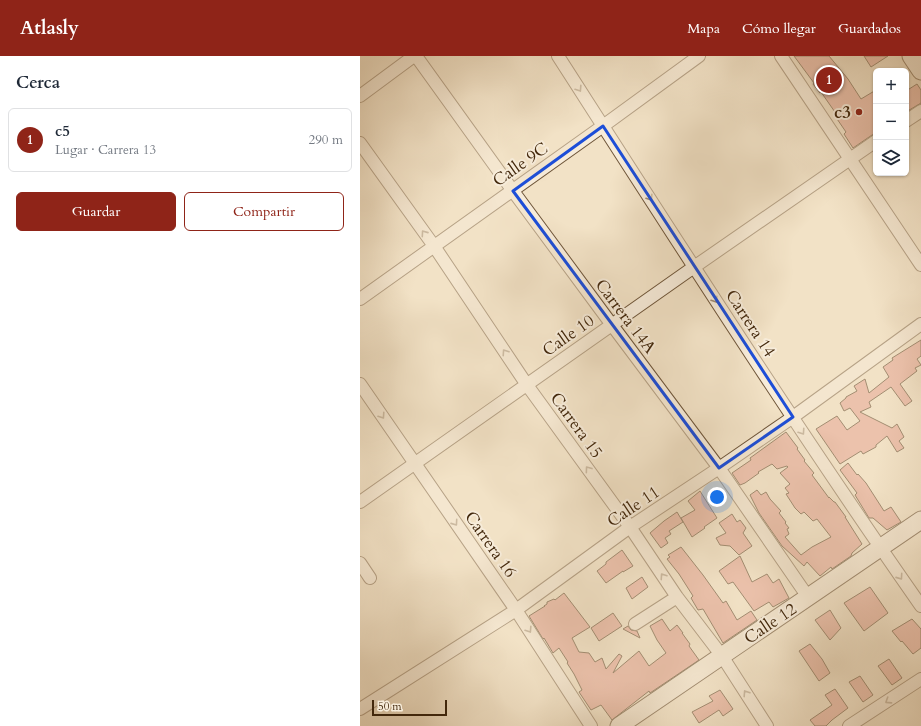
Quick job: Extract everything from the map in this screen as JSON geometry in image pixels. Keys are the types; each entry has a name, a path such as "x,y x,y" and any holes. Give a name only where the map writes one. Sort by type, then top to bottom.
{"street":[{"path":"360,96 415,56"},
{"name":"Carrera 14A","path":"415,56 719,468 808,597"},
{"name":"Carrera 14","path":"558,56 694,267 880,548 921,606"},
{"name":"Calle 9C","path":"360,299 699,56"},
{"path":"781,56 921,265"},
{"path":"911,56 921,71"},
{"path":"909,119 921,111"},
{"name":"Carrera 15","path":"360,143 434,246 527,385 630,528 677,597 722,656 767,726"},
{"name":"Calle 10","path":"360,502 873,143"},
{"name":"Calle 11","path":"360,710 516,610 630,528 793,417 921,324"},
{"name":"Carrera 16","path":"360,384 516,610 591,726"},
{"name":"Calle 12","path":"619,726 921,520"},
{"path":"360,563 370,578"},
{"path":"635,624 677,597"},
{"path":"849,726 921,679"}],"highlighted area":[{"path":"603,126 793,417 719,468 513,191"}],"building":[{"path":"794,56 829,56 848,79 861,99 873,92 873,135 853,148 844,134 846,132 835,116 837,115 821,92 820,93 813,84 814,83"},
{"path":"864,56 888,56 871,67"},
{"path":"917,84 921,90 921,103 909,110 909,104 909,89"},
{"path":"921,340 921,356 917,359 921,365 915,368 917,371 900,384 912,401 905,406 891,387 869,402 871,407 860,412 892,428 897,424 904,437 899,441 904,448 897,452 887,436 876,445 876,447 863,454 861,451 840,464 816,429 837,416 847,430 860,421 850,408 844,411 840,403 846,397 857,391 854,386 865,379 869,393 889,377 883,367 893,360 892,358"},
{"path":"786,432 798,448 797,449 805,460 804,461 814,473 812,475 829,498 835,502 846,517 862,544 852,553 851,556 832,569 831,567 820,576 807,562 804,566 782,546 759,513 750,495 757,490 761,495 766,492 781,511 779,513 789,528 787,529 789,534 785,537 801,555 812,547 831,537 817,519 813,521 804,512 801,514 786,494 789,493 785,488 790,484 780,473 788,467 777,469 772,464 740,485 732,473"},
{"path":"848,463 857,475 858,474 866,483 884,511 891,507 901,522 887,530 873,518 869,518 855,495 857,493 840,470"},
{"path":"700,491 717,518 692,537 681,518 695,510 688,501"},
{"path":"677,512 683,522 669,531 671,534 665,538 668,543 661,548 650,533"},
{"path":"732,514 737,522 740,520 746,528 743,533 752,546 739,555 730,546 720,545 716,538 726,533 719,523"},
{"path":"681,547 723,603 726,601 737,620 751,611 757,620 723,643 703,609 698,610 691,598 693,596 667,559 670,557 668,555"},
{"path":"622,550 633,566 606,583 597,571"},
{"path":"740,556 752,582 767,574 773,583 779,579 789,598 773,607 769,602 754,611 733,582 728,584 719,571"},
{"path":"642,577 648,587 632,599 626,588"},
{"path":"870,587 888,613 864,631 844,603"},
{"path":"564,593 590,627 572,638 579,652 589,653 595,662 602,658 606,669 619,654 622,656 613,673 639,651 649,666 666,653 650,626 662,619 670,631 677,625 699,660 650,693 649,691 612,720 601,705 591,710 579,692 582,690 559,648 553,653 529,616 545,606 547,602 554,599 555,600"},
{"path":"830,610 841,628 830,640 815,620"},
{"path":"613,613 622,626 599,641 591,628"},
{"path":"912,619 921,629 921,648 913,654 892,631"},
{"path":"628,626 631,630 637,631 640,638 623,629"},
{"path":"810,644 822,659 830,673 819,681 799,651"},
{"path":"889,659 902,678 892,685 878,666"},
{"path":"860,676 873,695 863,702 849,682"},
{"path":"835,689 848,708 826,726 815,726 810,720 832,705 825,695"},
{"path":"720,690 733,709 723,716 719,710 699,723 692,712 713,701 709,696"}],"place":[{"name":"c5","path":"829,80"},
{"name":"c3","path":"859,112"}]}
